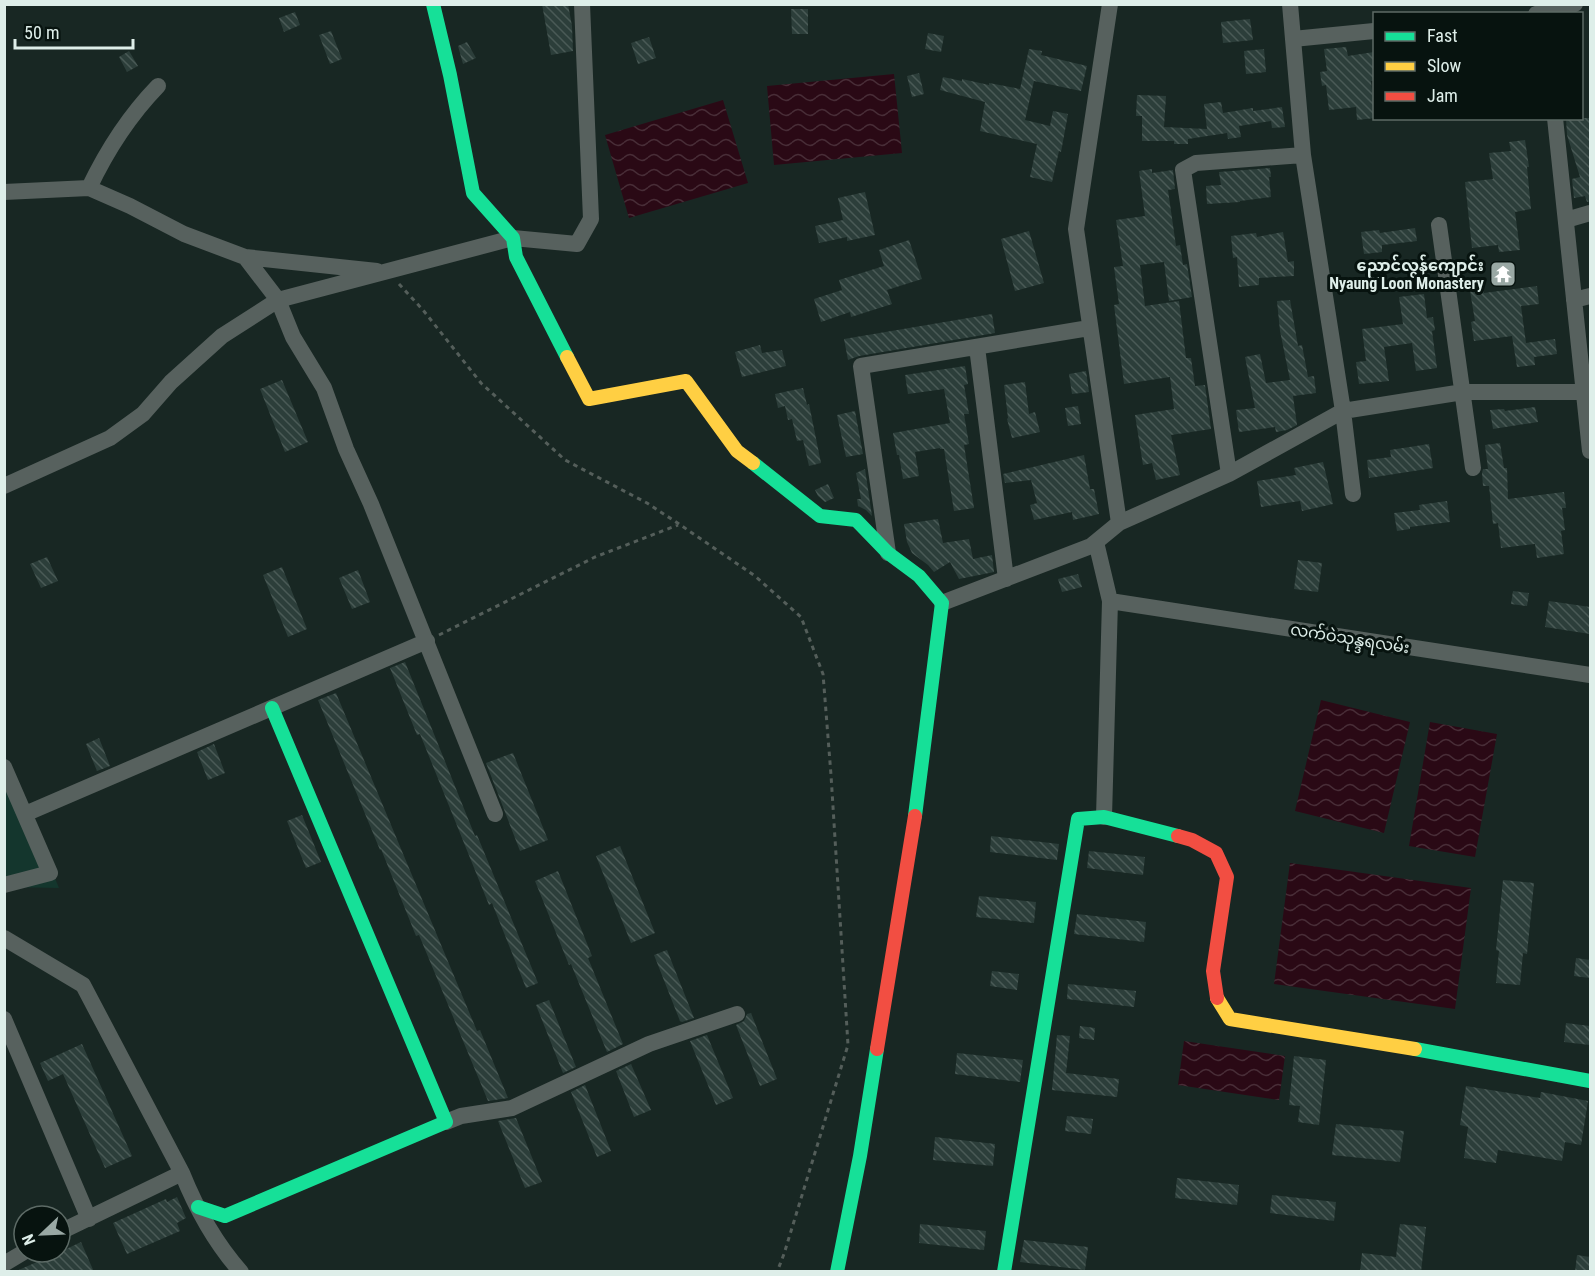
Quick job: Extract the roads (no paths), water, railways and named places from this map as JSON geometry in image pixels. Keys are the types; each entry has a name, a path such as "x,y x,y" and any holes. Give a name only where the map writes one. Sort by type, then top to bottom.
{"street":[{"path":"433,4 450,75 473,193 513,238 516,257 589,399 686,381 737,451 820,516 856,520 888,553 919,576 942,603 917,805 860,1156 837,1272"},
{"path":"4,486 110,438 143,414 171,382 222,336 278,300 513,238 577,244 591,219 582,4"},
{"path":"1110,4 1076,229 1119,523"},
{"path":"1290,4 1303,155 1343,411 1353,494"},
{"path":"1547,12 1575,4"},
{"path":"1293,39 1373,31"},
{"path":"89,188 101,162 120,132 158,86"},
{"path":"1555,120 1566,220 1582,298 1590,451"},
{"path":"1229,474 1184,170 1196,163 1303,155"},
{"path":"4,192 89,188 184,234 245,256 387,272"},
{"path":"1566,220 1590,213"},
{"path":"1439,225 1473,468"},
{"path":"245,256 278,300 293,338 324,388 346,449 371,504 495,814"},
{"path":"888,553 861,366 1089,328"},
{"path":"977,347 1006,579"},
{"path":"942,603 1091,546 1119,523 1229,474 1343,411 1463,392 1587,391"},
{"path":"1095,542 1110,601 1104,817"},
{"name":"လက်ဝဲသုန္ဒရလမ်း","path":"1110,601 1590,675"},
{"path":"25,814 426,641"},
{"path":"272,708 446,1122"},
{"path":"4,767 51,873 4,885"},
{"path":"1004,1272 1078,819 1104,817 1192,840 1216,853 1227,877 1213,971 1216,996 1230,1019 1590,1081"},
{"path":"5,937 83,985 198,1207 226,1255 241,1272"},
{"path":"198,1207 225,1216 461,1116 512,1108 649,1044 737,1014"},
{"path":"4,1019 89,1219"},
{"path":"72,1227 182,1173"}],"water":[{"path":"894,74 902,153 774,165 767,86"},
{"path":"723,100 748,183 629,218 605,135"},
{"path":"1321,700 1410,722 1384,833 1295,811"},
{"path":"1430,722 1497,734 1475,857 1409,846"},
{"path":"1290,863 1471,888 1455,1009 1274,984"},
{"path":"1184,1041 1285,1056 1279,1100 1178,1085"}],"place":[{"name":"ညောင်လွန်ကျောင်း Nyaung Loon Monastery","path":"1503,274"}]}
